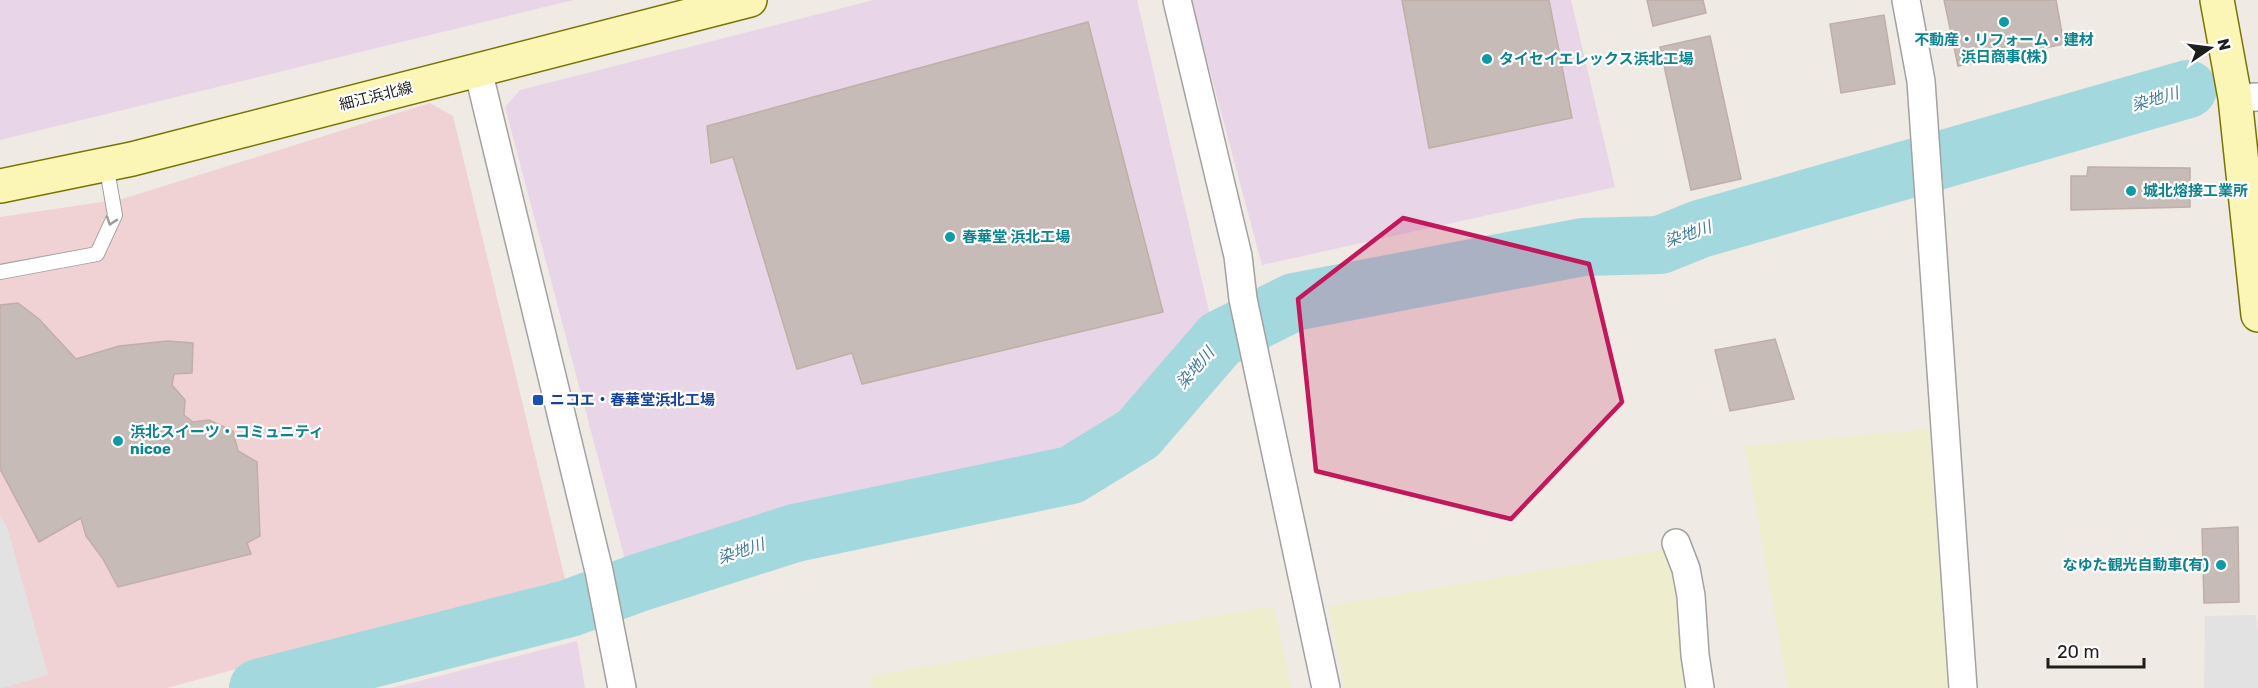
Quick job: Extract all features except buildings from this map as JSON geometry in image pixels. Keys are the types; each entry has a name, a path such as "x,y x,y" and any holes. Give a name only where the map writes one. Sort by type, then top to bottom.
{"main road":[{"name":"細江浜北線","path":"0,186 106,164 750,0"},
{"path":"2217,0 2246,98 2258,315"}],"street":[{"path":"1177,0 1238,256 1243,299 1326,688"},
{"path":"1906,0 1921,81 1963,688"},
{"path":"478,70 600,571 622,688"},
{"path":"1676,543 1686,569 1691,596 1695,656 1700,688"}],"lane":[{"path":"0,272 97,254 115,215 106,164"}],"highlighted area":[{"path":"1403,218 1589,264 1622,402 1511,519 1316,471 1298,299"}],"shaded area":[{"path":"0,0 573,0 0,140"},
{"path":"874,0 1137,0 1211,320 1116,432 1077,458 782,515 627,567 505,107 520,90"},
{"path":"1191,0 1571,0 1615,187 1262,265"},
{"path":"430,103 453,116 565,579 167,688 0,688 0,217 122,199"},
{"path":"0,515 8,530 48,675 2,688 0,688"},
{"path":"2256,615 2258,688 2204,688 2205,616"},
{"path":"577,641 585,688 391,688"}],"green space":[{"path":"1929,429 1948,688 1788,688 1745,446"},
{"path":"1666,550 1677,580 1691,688 1345,688 1329,606"},
{"path":"1274,606 1291,688 873,688 871,676"}],"waterway":[{"name":"染地川","path":"258,688 570,608 638,583 795,533 1071,475 1138,434 1220,339 1294,302 1583,247 1660,245 1700,229 2188,89"}],"place":[{"name":"不動産・リフォーム・建材 浜日商事(株)","path":"2004,22"},
{"name":"タイセイエレックス浜北工場","path":"1487,59"},
{"name":"城北熔接工業所","path":"2131,191"},
{"name":"春華堂 浜北工場","path":"950,237"},
{"name":"ニコエ・春華堂浜北工場","path":"538,400"},
{"name":"浜北スイーツ・コミュニティ nicoe","path":"118,441"},
{"name":"なゆた観光自動車(有)","path":"2221,565"}]}
